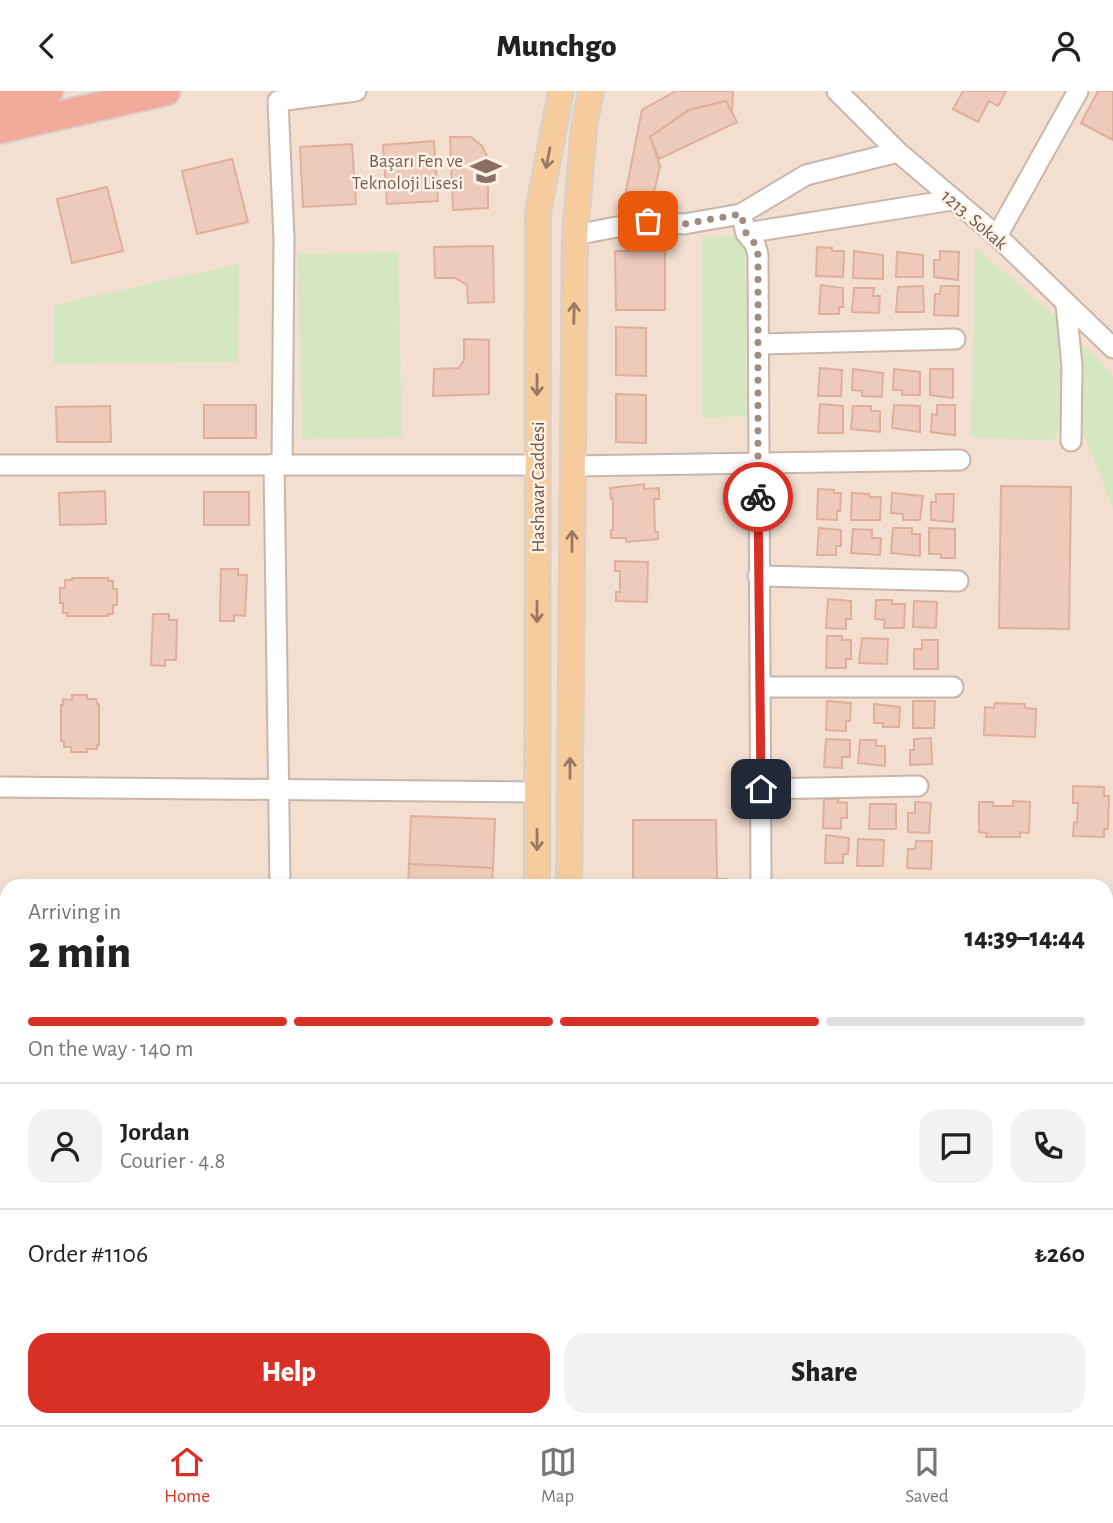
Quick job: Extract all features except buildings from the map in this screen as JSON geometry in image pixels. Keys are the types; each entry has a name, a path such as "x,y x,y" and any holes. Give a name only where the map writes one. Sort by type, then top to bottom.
{"highway":[{"path":"0,102 49,91"},
{"path":"0,129 166,91"},
{"path":"0,145 46,134 103,106"}],"main road":[{"name":"Hashavar Caddesi","path":"537,879 538,212 561,91"},
{"path":"569,879 575,235 584,127 591,91"}],"street":[{"path":"280,879 278,464 284,239 278,101 356,91"},
{"name":"1213. Sokak","path":"837,91 898,152 997,236 1113,348"},
{"path":"997,236 1078,91"},
{"path":"744,224 806,174 898,152"},
{"path":"575,235 648,221 744,224 952,200"},
{"path":"744,224 758,255 761,879"},
{"path":"1066,304 1072,366 1071,442"},
{"path":"759,344 955,339"},
{"path":"572,466 960,460"},
{"path":"0,465 537,465"},
{"path":"758,576 958,581"},
{"path":"760,687 953,687"},
{"path":"761,789 918,786"},
{"path":"0,787 537,792"}],"shaded area":[{"path":"0,91 1113,91 1113,879 0,879"}],"green space":[{"path":"739,236 745,241 747,416 702,418 702,237"},
{"path":"975,247 1059,320 1064,401 1059,431 1053,441 971,437"},
{"path":"398,252 402,437 302,439 298,254"},
{"path":"239,264 238,362 53,364 54,305"},
{"path":"1078,339 1113,376 1113,508 1076,415"}],"way so far":[{"path":"648,221 684,224 741,214 746,233 755,244 758,255 758,497"}],"place":[{"name":"Başarı Fen ve Teknoloji Lisesi","path":"486,171"}],"route":[{"path":"758,497 761,789"}]}
